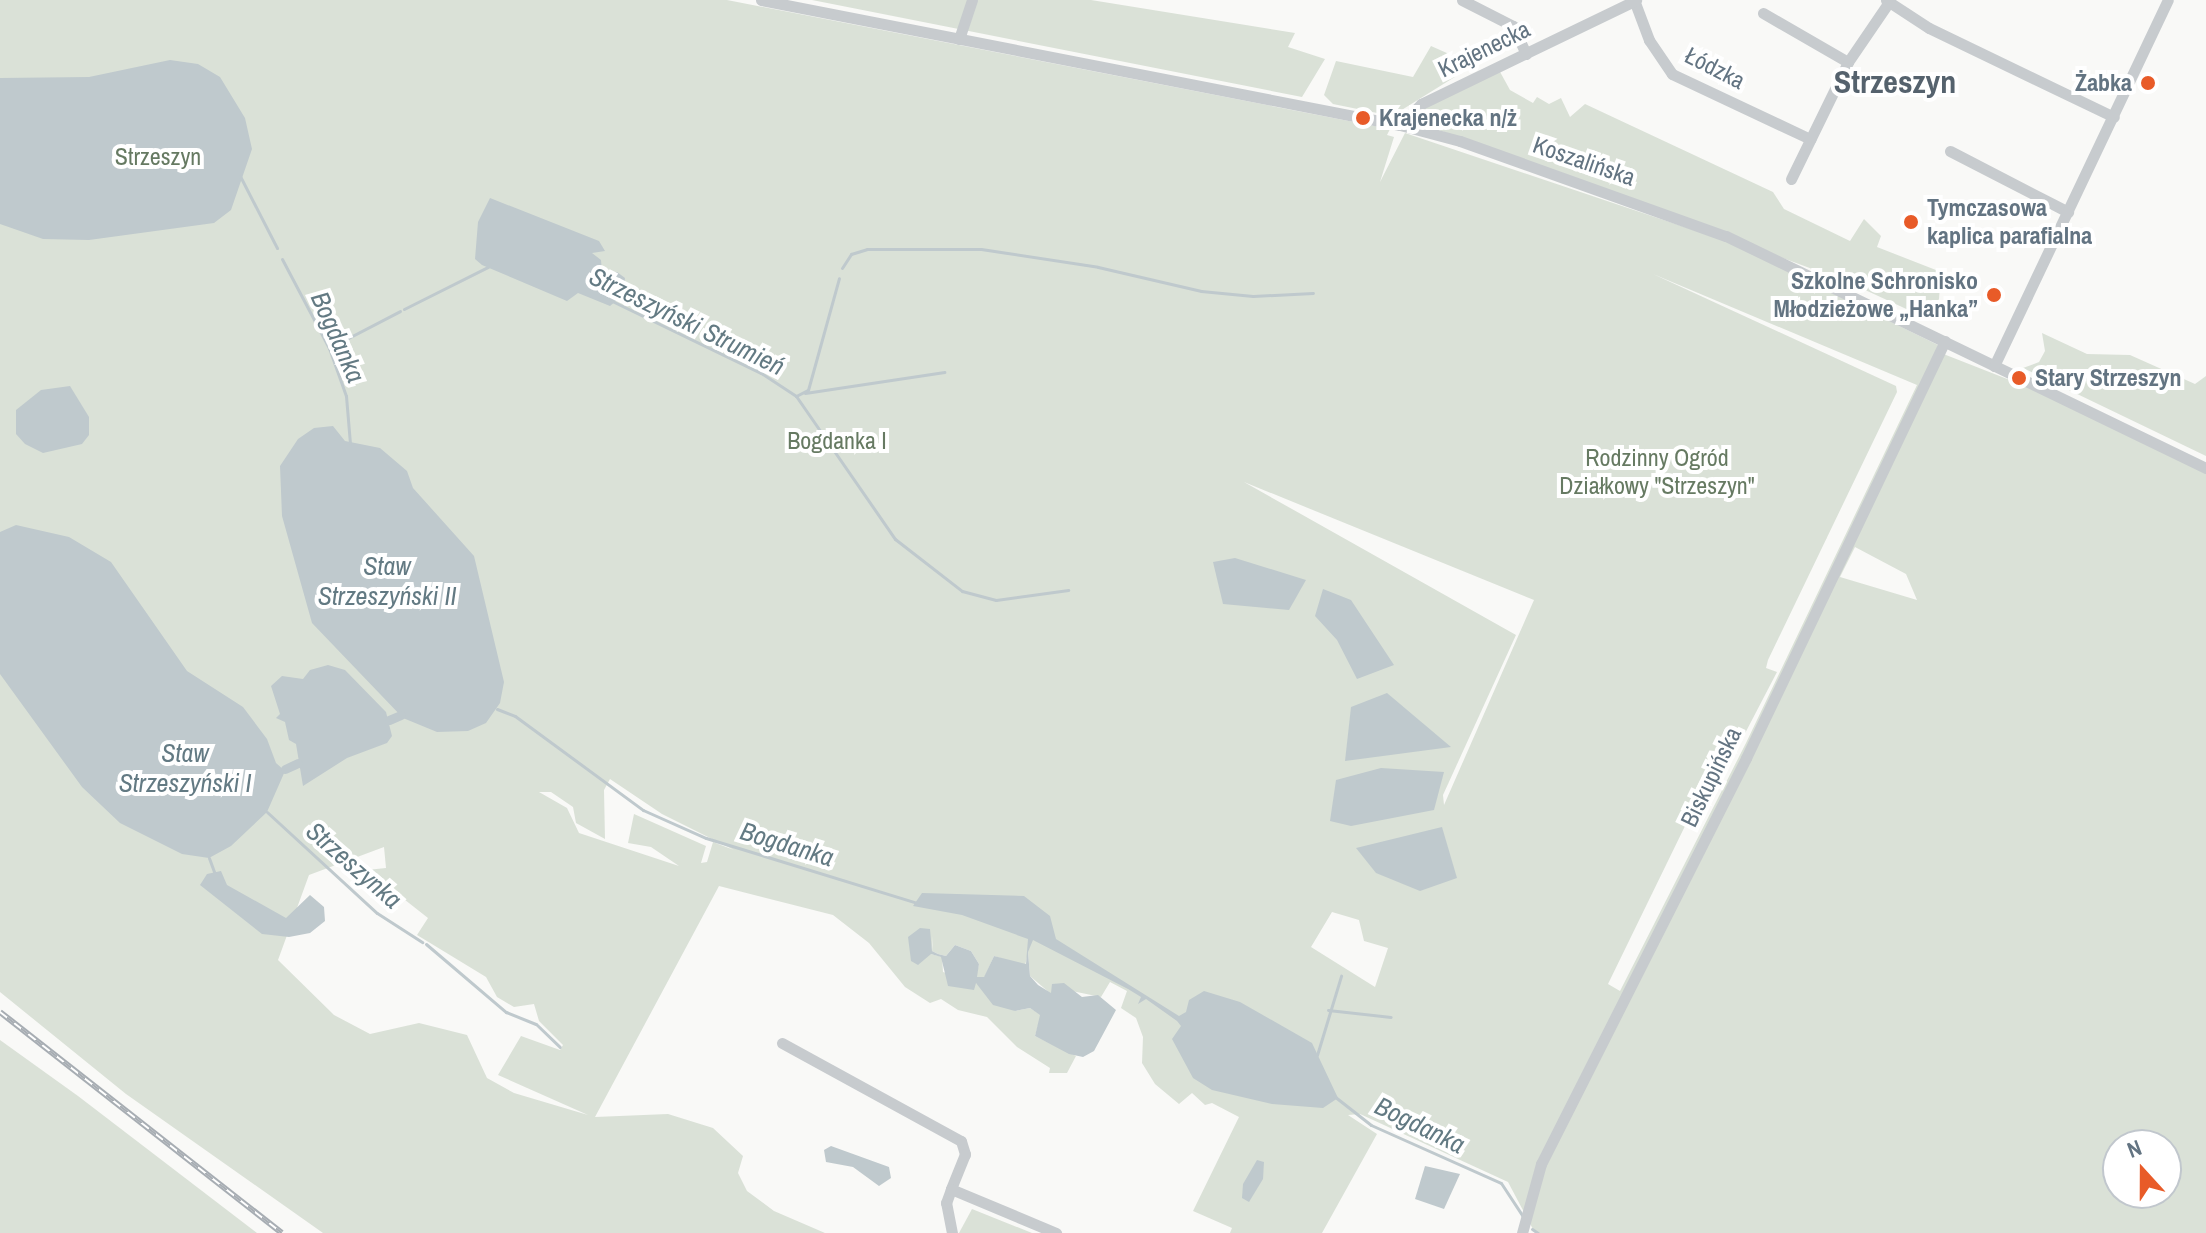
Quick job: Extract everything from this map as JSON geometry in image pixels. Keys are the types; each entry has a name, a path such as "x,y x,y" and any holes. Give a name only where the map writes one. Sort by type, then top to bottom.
{"street":[{"name":"Koszalińska","path":"761,0 1400,125 1709,229 2206,468"},
{"path":"959,39 972,0"},
{"path":"1462,0 1513,26 1526,54"},
{"name":"Krajenecka","path":"1400,125 1417,107 1635,0"},
{"name":"Łódzka","path":"1635,0 1649,40 1672,74 1810,139"},
{"path":"1994,366 2168,0"},
{"path":"1791,179 1848,62 1888,1 1929,28 2114,117"},
{"path":"1763,13 1848,62"},
{"path":"1950,151 2068,212"},
{"name":"Biskupińska","path":"1522,1233 1541,1164 1746,758 1945,341"},
{"path":"782,1043 961,1141 965,1154 946,1203 952,1233"},
{"path":"951,1189 1056,1233"}],"green space":[{"name":"Bogdanka I","path":"0,0 727,0 1390,129 1387,135 1394,137 1380,182 1405,133 1726,241 1938,345 1936,350 1946,355 2035,390 2206,473 2206,1233 1535,1233 1508,1182 1360,1114 1348,1115 1377,1134 1322,1233 1230,1233 1232,1228 1193,1211 1239,1117 1212,1103 1205,1105 1192,1093 1179,1104 1155,1084 1142,1063 1143,1037 1136,1018 1121,1008 1127,991 1110,982 1101,997 1067,990 1051,994 1030,976 1028,952 1025,966 994,956 984,978 976,977 979,964 971,951 955,945 946,956 938,954 932,951 933,936 931,954 942,957 943,972 982,985 1015,1011 1030,1008 1041,1015 1035,1036 1076,1056 1067,1073 1049,1073 1050,1068 1017,1047 987,1017 958,1010 941,999 930,1003 905,987 869,943 833,915 719,886 595,1117 668,1114 713,1128 743,1156 738,1173 747,1191 774,1211 825,1233 323,1233 126,1094 0,992","holes":["1653,274 1917,385 1746,743 1620,991 1608,984 1705,785 1716,789 1777,672 1766,668 1768,660 1897,392 1896,386","1244,482 1534,600 1444,805 1443,795 1516,635","1855,547 1906,574 1917,600 1840,577","610,779 662,814 734,850 713,842 707,862 701,863 706,846 634,814 628,843 651,847 679,866 579,833 567,808 539,792 551,792 573,807 576,823 605,839 604,790","384,847 386,868 367,870 428,918 417,935 486,977 497,997 514,1007 534,1004 539,1021 563,1045 560,1050 521,1036 498,1075 588,1115 514,1093 487,1078 467,1035 419,1023 370,1034 334,1015 278,960 309,875","1332,912 1359,920 1364,941 1388,948 1375,987 1311,947"]},
{"path":"812,0 1091,0 1295,33 1288,47 1325,59 1302,97"},
{"path":"1431,46 1474,65 1392,116 1333,104 1324,95 1336,61 1413,77"},
{"path":"1499,70 1510,90 1533,103 1537,97 1549,104 1561,98 1570,117 1585,104 1773,192 1784,209 1850,241 1864,219 1881,236 1877,247 1941,272 1939,299 1928,319 1850,283 1412,120 1415,112"},
{"path":"2042,333 2087,354 2130,355 2195,384 2206,376 2206,456 2023,368 2039,362 2045,351"},
{"path":"0,1040 78,1096 257,1233 0,1233"},
{"path":"972,1209 1032,1233 959,1233"}],"water":[{"path":"170,60 198,64 220,77 245,118 252,149 231,210 214,223 89,240 43,239 0,224 0,78 89,77"},
{"path":"490,198 599,241 605,251 592,253 601,260 602,272 592,283 607,293 610,273 617,272 625,278 623,295 610,306 578,293 567,301 482,265 475,259 478,222"},
{"path":"70,386 89,417 89,435 82,444 43,453 25,444 16,434 16,410 41,390"},
{"name":"Staw Strzeszyński II","path":"333,426 345,441 380,448 407,471 413,488 474,556 504,682 500,703 486,723 468,731 437,732 403,718 312,623 282,516 280,466 298,439 314,428"},
{"name":"Staw Strzeszyński I","path":"16,525 69,537 111,562 187,671 243,707 267,739 276,763 285,771 267,812 231,846 209,858 182,854 120,823 82,787 0,674 0,532"},
{"path":"1235,558 1306,580 1289,610 1223,604 1213,562"},
{"path":"1323,589 1351,600 1394,665 1357,679 1337,640 1315,616"},
{"path":"328,665 345,670 386,712 392,736 387,743 347,758 303,786 296,744 289,740 285,722 276,718 280,714 271,686 282,676 303,679 310,670"},
{"path":"1387,693 1451,747 1345,761 1351,707"},
{"path":"1381,768 1444,772 1434,810 1351,826 1330,821 1336,780"},
{"path":"1442,827 1457,878 1420,891 1376,873 1356,848"},
{"path":"221,871 227,885 286,918 310,895 324,907 325,921 310,933 289,937 262,934 200,885 207,874"},
{"path":"922,893 1024,896 1050,916 1056,939 1179,1016 1186,1012 1189,1000 1204,991 1240,1002 1312,1043 1338,1098 1323,1108 1272,1104 1212,1090 1193,1078 1172,1039 1181,1026 1177,1021 1146,999 1138,1004 1141,997 1128,989 1033,940 1028,952 1030,976 1038,985 1051,993 1052,984 1064,983 1082,997 1098,995 1116,1010 1094,1051 1083,1057 1069,1054 1035,1036 1040,1015 1030,1008 1015,1011 993,1005 976,983 974,990 948,986 941,957 931,954 918,965 911,961 908,937 920,928 930,929 932,951 938,954 946,956 955,945 971,951 979,964 977,977 984,977 994,956 1026,964 1028,939 962,915 913,906"},
{"path":"831,1146 889,1167 891,1178 879,1186 853,1167 826,1162 824,1150"},
{"path":"1257,1160 1264,1162 1263,1179 1249,1202 1242,1198 1243,1184"},
{"path":"1425,1166 1460,1174 1444,1209 1415,1199"}],"waterway":[{"name":"Bogdanka","path":"240,176 277,248"},
{"path":"842,268 851,254 867,249 981,249 1098,267 1201,291 1253,296 1313,293"},
{"name":"Strzeszyński Strumień","path":"282,259 329,348 346,396 350,444"},
{"name":"Strzeszyński Strumień","path":"404,309 488,267"},
{"path":"796,396 808,390 839,278"},
{"name":"Strzeszyński Strumień","path":"612,301 761,373 796,396 895,539 962,591 996,600 1068,590"},
{"name":"Strzeszyński Strumień","path":"329,348 400,311"},
{"path":"805,393 944,372"},
{"name":"Bogdanka","path":"497,709 515,716 643,810 706,838 920,904"},
{"path":"389,720 401,715"},
{"path":"285,769 298,763"},
{"name":"Strzeszynka","path":"267,812 377,913 422,942"},
{"path":"209,858 214,872"},
{"name":"Strzeszynka","path":"426,944 506,1012 536,1024 560,1047"},
{"path":"1317,1055 1341,976"},
{"path":"1328,1010 1391,1017"},
{"name":"Bogdanka","path":"1334,1096 1371,1125 1501,1183 1524,1218"},
{"name":"Bogdanka","path":"1532,1229 1538,1233"}],"railway":[{"path":"0,1012 282,1233"}],"place":[{"name":"Żabka","path":"2148,83"},
{"name":"Krajenecka n/ż","path":"1363,118"},
{"name":"Tymczasowa kaplica parafialna","path":"1911,222"},
{"name":"Szkolne Schronisko Młodzieżowe „Hanka”","path":"1994,295"},
{"name":"Stary Strzeszyn","path":"2019,378"}],"district":[{"name":"Strzeszyn","path":"1895,82"}],"park label":[{"name":"Rodzinny Ogród Działkowy \"Strzeszyn\"","path":"1657,472"}]}
